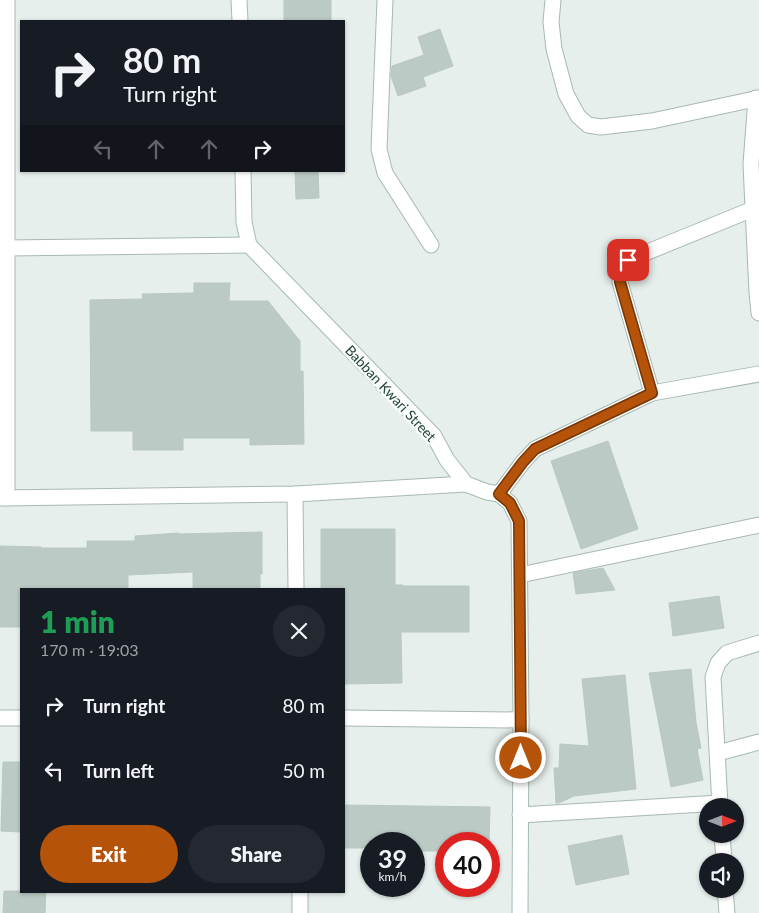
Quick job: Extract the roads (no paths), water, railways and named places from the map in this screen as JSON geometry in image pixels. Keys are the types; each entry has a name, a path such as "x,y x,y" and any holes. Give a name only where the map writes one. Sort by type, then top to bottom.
{"street":[{"path":"7,0 7,248 3,498 296,494 466,484 487,492 499,494 510,503 519,521 520,913"},
{"path":"239,0 240,20"},
{"path":"386,0 379,149 385,173 430,245"},
{"path":"553,0 551,22 554,49 563,85 578,116 588,125 601,127 652,121 757,98 751,164 759,313"},
{"path":"7,248 249,245 244,222 243,172"},
{"path":"652,393 620,282 622,269 628,260 753,209"},
{"name":"Babban Kwari Street","path":"249,245 434,436 447,460 466,484"},
{"path":"499,494 535,449 652,393 759,374"},
{"path":"296,494 296,588"},
{"path":"520,574 759,525"},
{"path":"720,798 713,677 718,663 727,653 759,643"},
{"path":"0,718 20,718"},
{"path":"345,718 521,720"},
{"path":"718,753 759,742"},
{"path":"520,815 699,805"},
{"path":"300,893 300,913"},
{"path":"726,898 727,913"}]}
